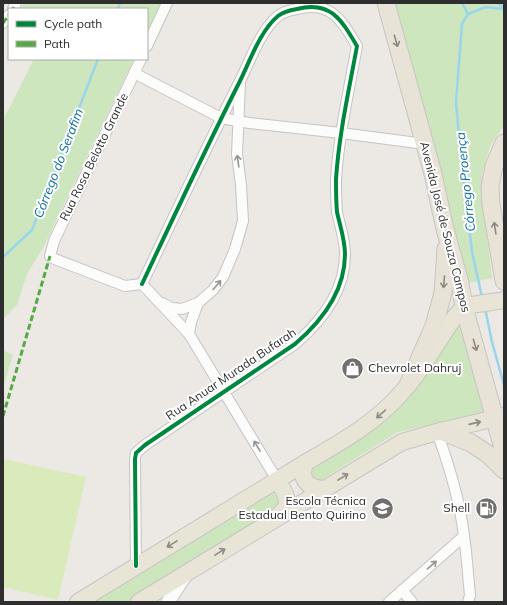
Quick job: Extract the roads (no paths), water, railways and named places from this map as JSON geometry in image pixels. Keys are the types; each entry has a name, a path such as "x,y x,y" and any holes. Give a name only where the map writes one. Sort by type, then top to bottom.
{"highway":[{"name":"Avenida José de Souza Campos","path":"386,3 433,174 445,229 500,417 504,452"},
{"path":"504,143 494,166 490,187 491,204 504,281"},
{"path":"408,385 434,326 443,292 446,242 445,229"},
{"path":"439,431 471,443 489,455 504,470"}],"main road":[{"path":"78,602 372,422 389,406 422,368 448,326 469,307 498,301"},
{"path":"139,602 402,442 439,431 500,417"},
{"path":"305,463 303,472 306,482 310,486 324,489"},
{"path":"276,518 286,506 285,494 277,480"}],"street":[{"path":"148,44 167,3"},
{"path":"277,480 189,334 142,284 240,80 266,29 278,15 284,3"},
{"path":"332,3 335,14"},
{"path":"278,15 306,6 322,7 335,14"},
{"name":"Rua Anuar Murada Bufarah","path":"136,566 136,453 145,445 295,344 310,331 330,306 340,285 345,254 337,212 336,194 342,132 357,46 335,14"},
{"name":"Rua Rosa Belotto Grande","path":"140,60 57,233 50,256 125,286 142,284"},
{"path":"134,73 221,118 249,123 342,132 425,144"},
{"path":"159,302 172,308 182,308 198,303 213,290 223,277 235,249 243,221 237,154 240,80"},
{"path":"189,334 191,322 198,303"},
{"path":"439,431 455,493 464,536 470,595 468,602"},
{"path":"389,602 464,536"},
{"path":"168,602 187,573"},
{"path":"402,590 412,602"}],"waterway":[{"name":"Córrego do Serafim","path":"118,8 120,3"},
{"name":"Córrego do Serafim","path":"462,3 468,14"},
{"name":"Córrego Proença","path":"498,3 504,8"},
{"name":"Córrego Proença","path":"482,297 472,252 456,102 462,24 468,14 486,7 504,9"},
{"name":"Córrego do Serafim","path":"3,257 32,230 98,60"},
{"name":"Córrego Proença","path":"485,308 492,342 504,385"}],"place":[{"name":"Chevrolet Dahruj","path":"353,368"},
{"name":"Escola Técnica Estadual Bento Quirino","path":"382,508"},
{"name":"Shell","path":"486,508"}]}
